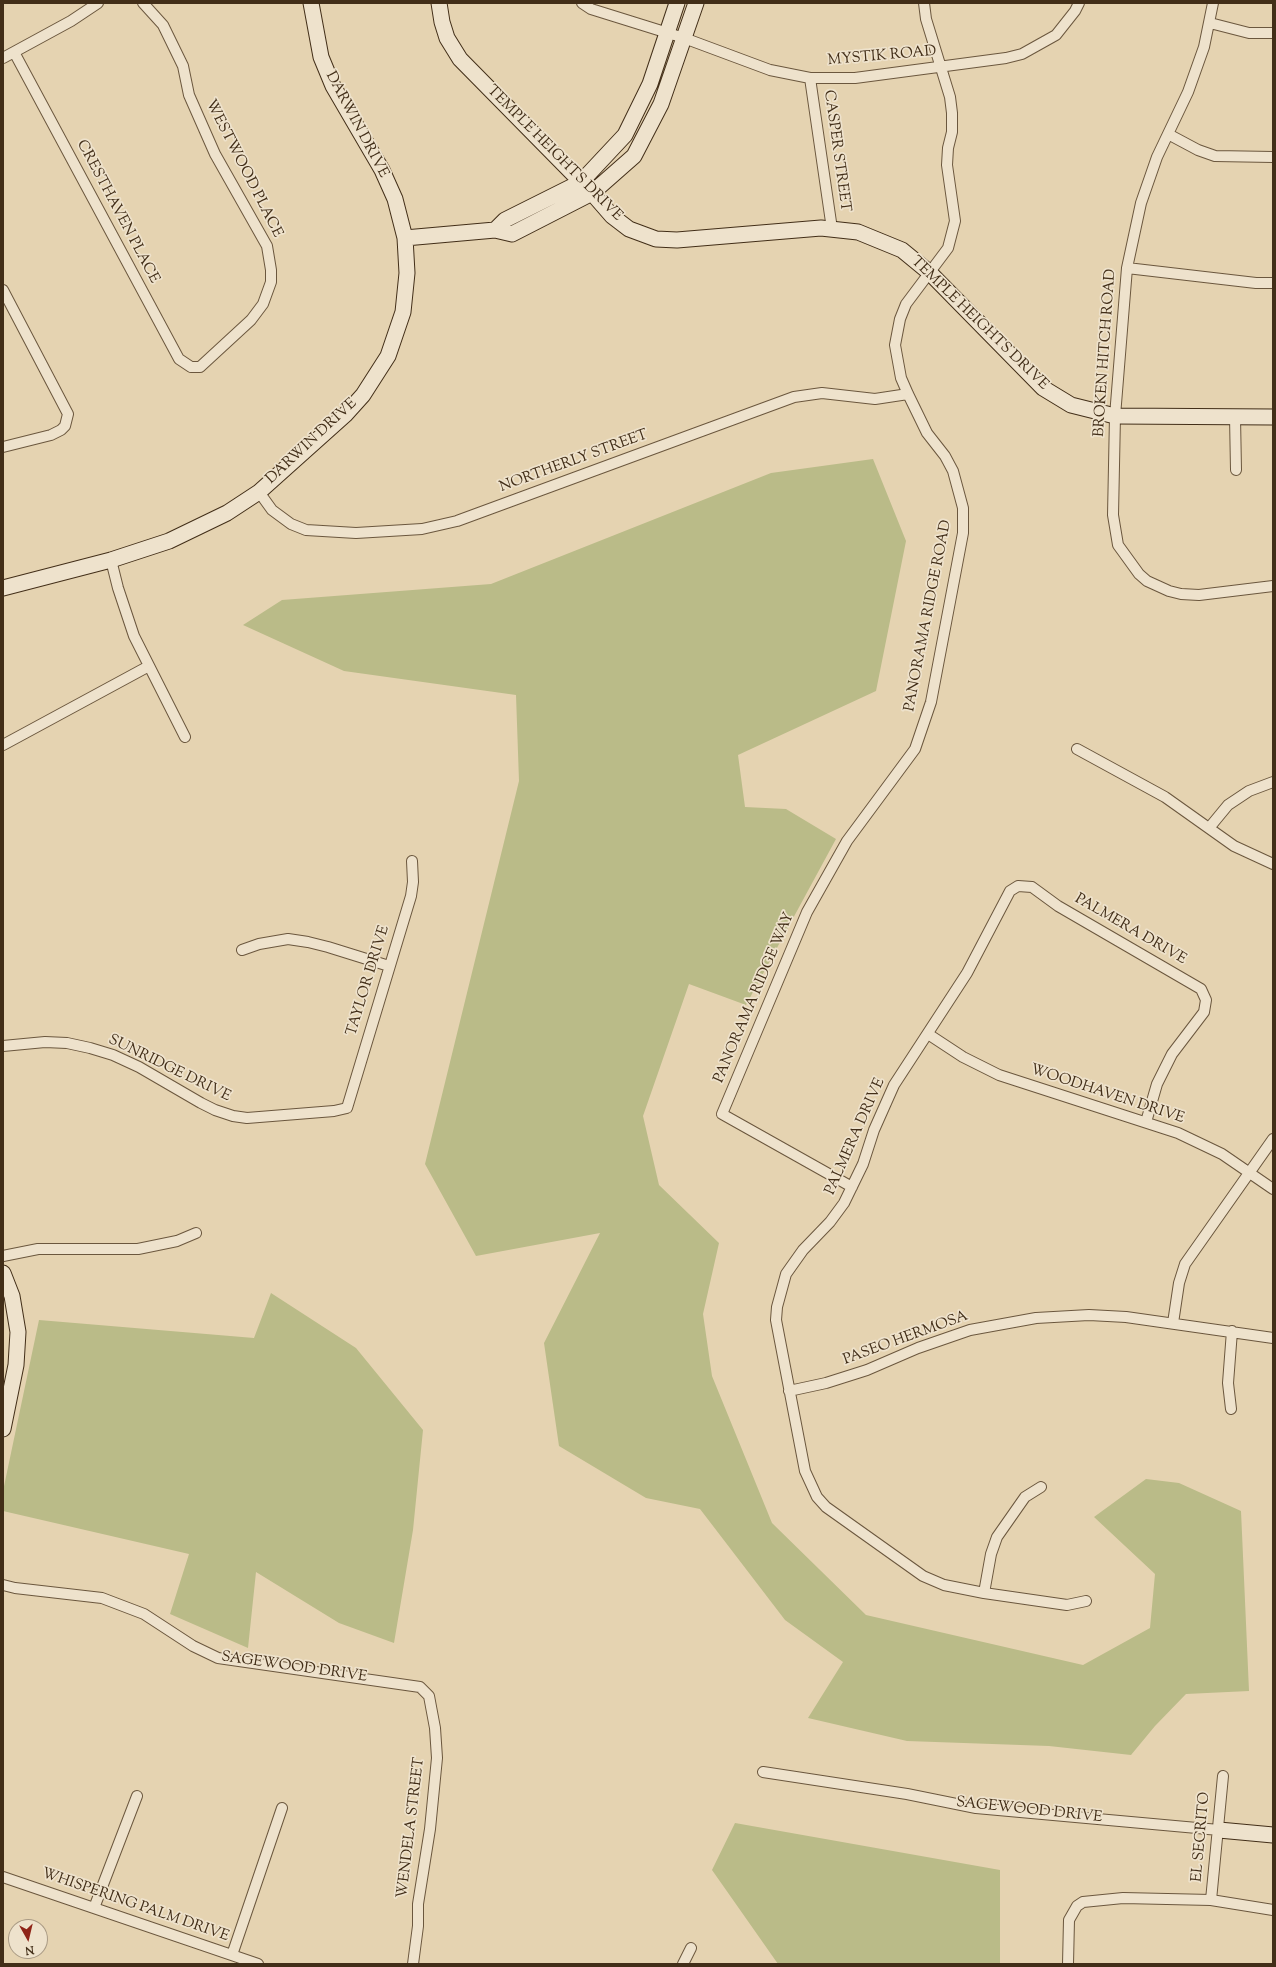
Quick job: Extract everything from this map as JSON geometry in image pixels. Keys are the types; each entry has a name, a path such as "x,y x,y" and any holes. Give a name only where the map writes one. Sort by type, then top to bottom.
{"street":[{"path":"3,58 71,22 98,3"},
{"name":"WESTWOOD PLACE","path":"143,3 163,25 183,66 192,102 215,154 267,246 271,270 271,282 263,304 251,320 206,362"},
{"name":"DARWIN DRIVE","path":"3,588 111,560 169,541 227,513 259,492 345,415 363,395 388,356 403,312 407,273 405,238 395,199 382,170 333,86 321,57 311,3"},
{"name":"TEMPLE HEIGHTS DRIVE","path":"439,3 442,22 447,38 460,59 582,182 612,216 629,229 656,239 677,240 821,228 858,232 902,250 930,273 1043,388 1071,405 1115,416 1273,417"},
{"name":"MYSTIK ROAD","path":"582,3 591,9 684,38 770,70 810,78 855,78 1006,58 1022,54 1056,34 1075,11 1079,3"},
{"path":"495,230 505,220 582,182 625,135 650,84 677,3"},
{"path":"405,238 495,230 512,234 592,193 634,156 661,104 696,3"},
{"name":"PANORAMA RIDGE ROAD","path":"847,841 915,749 931,702 963,533 963,508 953,471 945,456 927,433 908,394 901,378 895,345 900,319 906,304 948,248 955,221 947,165 948,148 952,132 950,97 926,19 924,3"},
{"name":"BROKEN HITCH ROAD","path":"1213,3 1204,48 1188,92 1157,157 1141,203 1127,268 1115,416 1113,515 1118,545 1139,574 1147,581 1169,591 1181,594 1199,595 1273,586"},
{"path":"1210,23 1249,33 1273,33"},
{"name":"CRESTHAVEN PLACE","path":"14,52 179,359 191,367 200,367 206,362"},
{"name":"CASPER STREET","path":"810,78 832,229"},
{"path":"1168,134 1198,150 1215,156 1273,157"},
{"path":"1127,268 1256,283 1273,283"},
{"path":"3,290 68,414 65,426 62,430 51,435 3,447"},
{"name":"NORTHERLY STREET","path":"259,492 272,510 291,524 306,530 356,533 422,529 456,521 794,397 822,393 875,398 908,394"},
{"path":"1235,417 1236,470"},
{"path":"111,560 118,588 134,636 185,737"},
{"path":"3,745 149,666"},
{"path":"1077,749 1165,797 1234,846 1273,864"},
{"path":"1209,828 1228,805 1249,791 1273,782"},
{"name":"PANORAMA RIDGE WAY","path":"847,841 807,912 722,1114 852,1187"},
{"name":"TAYLOR DRIVE","path":"347,1108 411,896 413,882 412,861"},
{"name":"PALMERA DRIVE","path":"1086,1601 1067,1605 984,1593 944,1584 923,1576 826,1507 817,1496 805,1471 776,1320 777,1307 786,1274 803,1250 830,1222 844,1203 863,1164 874,1130 894,1085 967,973 1010,891 1018,886 1032,887 1058,906 1201,989 1206,1000 1204,1012 1172,1054 1157,1084 1146,1122"},
{"path":"242,950 258,944 288,939 328,947 389,966"},
{"name":"WOODHAVEN DRIVE","path":"928,1034 962,1057 999,1075 1178,1133 1222,1154 1273,1189"},
{"name":"SUNRIDGE DRIVE","path":"3,1046 45,1042 67,1043 90,1048 113,1055 139,1067 214,1110 233,1116 247,1118 334,1111 347,1108"},
{"path":"1173,1323 1179,1282 1185,1264 1273,1139"},
{"path":"3,1256 38,1249 138,1249 177,1241 196,1233"},
{"path":"3,1273 12,1296 18,1338 16,1365 3,1429"},
{"name":"PASEO HERMOSA","path":"789,1391 826,1383 867,1370 918,1348 970,1330 1036,1318 1089,1315 1126,1317 1273,1338"},
{"path":"1231,1409 1228,1383 1232,1331"},
{"path":"984,1593 991,1554 997,1537 1025,1497 1041,1487"},
{"name":"SAGEWOOD DRIVE","path":"3,1585 15,1588 102,1598 144,1614 192,1646 218,1658 420,1687 429,1696"},
{"name":"WENDELA STREET","path":"413,1964 418,1926 418,1904 430,1829 437,1758 435,1728 429,1696"},
{"name":"SAGEWOOD DRIVE","path":"763,1772 907,1794 976,1808 1273,1835"},
{"name":"EL SECRITO","path":"1211,1900 1219,1830 1223,1776"},
{"path":"94,1908 137,1796"},
{"path":"232,1955 282,1808"},
{"name":"WHISPERING PALM DRIVE","path":"3,1877 258,1964"},
{"path":"1068,1964 1069,1920 1077,1906 1083,1902 1124,1898 1211,1900 1273,1910"},
{"path":"683,1964 691,1948"}],"green space":[{"path":"873,459 906,541 876,691 738,755 745,807 786,809 836,839 746,1005 689,984 643,1116 659,1185 719,1243 703,1314 712,1376 772,1523 866,1615 1083,1665 1150,1628 1155,1574 1094,1517 1146,1479 1179,1483 1241,1511 1249,1691 1186,1694 1155,1726 1131,1755 1049,1746 907,1741 808,1718 843,1662 785,1620 700,1509 646,1498 559,1446 544,1343 600,1233 476,1256 425,1164 519,781 516,695 344,671 243,625 282,600 491,584 771,473"},
{"path":"271,1293 356,1348 423,1430 413,1530 394,1643 339,1623 256,1572 248,1648 170,1614 189,1554 3,1511 3,1491 39,1320 254,1338"},
{"path":"735,1823 1000,1870 1000,1964 778,1964 712,1870"}]}
